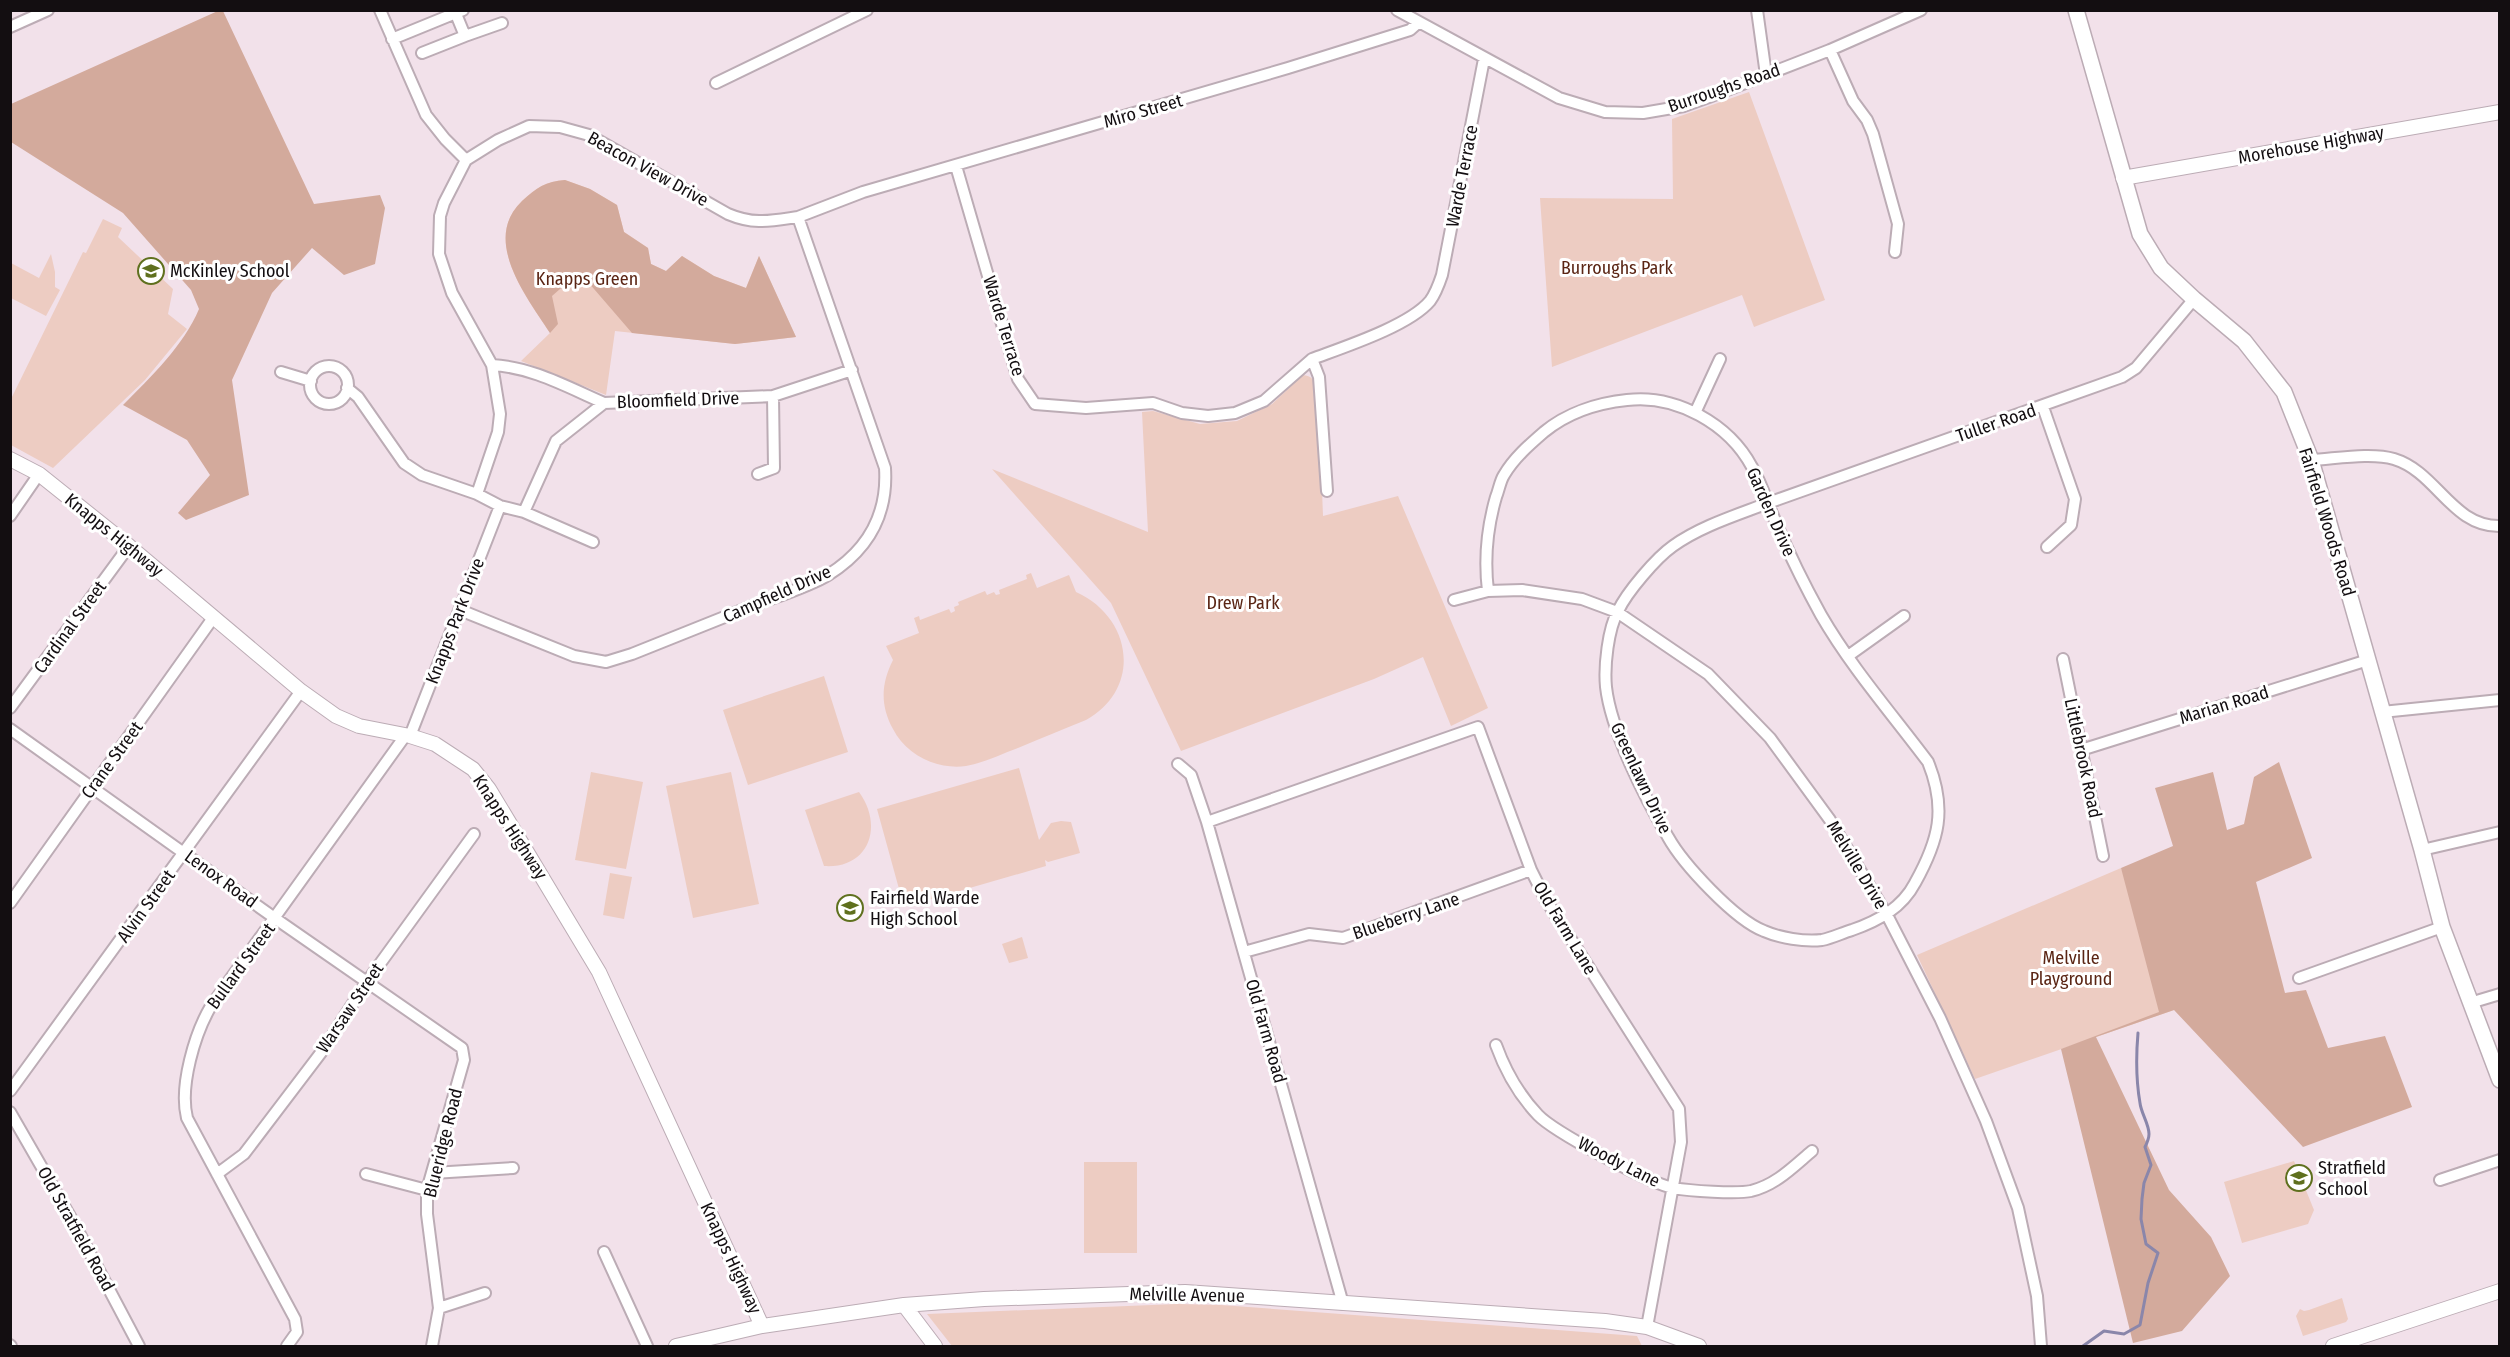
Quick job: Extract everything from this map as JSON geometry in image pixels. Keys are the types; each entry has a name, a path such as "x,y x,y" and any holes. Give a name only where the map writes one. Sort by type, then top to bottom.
{"main road":[{"name":"Fairfield Woods Road","path":"2076,10 2140,234 2161,268 2244,341 2284,392 2311,460 2442,927 2499,1080"}],"street":[{"path":"10,27 48,10"},
{"path":"380,10 426,115 466,160 442,209 438,237 439,254 452,293 492,365 500,414 498,432 477,494"},
{"path":"716,83 867,10"},
{"name":"Burroughs Road","path":"1397,10 1560,98 1605,112 1643,113 1684,106 1830,50 1921,10"},
{"path":"1757,10 1766,75"},
{"path":"392,39 460,12 465,36"},
{"name":"Miro Street","path":"863,192 1288,68 1410,30 1419,22"},
{"path":"422,53 502,23"},
{"path":"1830,50 1852,101 1868,120 1874,134 1898,224 1895,252"},
{"name":"Warde Terrace","path":"956,166 1018,379 1035,404 1086,408 1154,403 1182,413 1208,416 1235,413 1264,401 1312,359 1355,343 1412,316 1430,301 1443,275 1484,59"},
{"name":"Morehouse Highway","path":"2123,178 2499,112"},
{"name":"Beacon View Drive","path":"466,160 498,140 529,126 560,127 589,135 728,214 746,221 798,217 863,192"},
{"name":"Campfield Drive","path":"460,610 574,656 606,662 632,654 827,576 855,554 869,536 881,512 886,490 885,468 798,217"},
{"name":"Tuller Road","path":"1768,503 2104,386 2136,368 2194,299"},
{"path":"1312,359 1319,377 1327,491"},
{"path":"1695,413 1720,359"},
{"path":"492,365 513,366 543,375 604,403"},
{"path":"348,388 341,399 330,403 324,402 314,395 311,381 317,370 322,367 334,367 344,374 348,388 358,397 404,464 422,475 477,494 500,506 524,512 593,543"},
{"name":"Bloomfield Drive","path":"524,512 556,441 604,403 773,396 852,370"},
{"path":"281,372 311,381"},
{"path":"758,474 774,468 773,396"},
{"name":"Garden Drive","path":"1488,591 1485,570 1488,524 1503,476 1523,450 1548,429 1575,413 1604,403 1638,399 1671,403 1695,413 1730,436 1751,464 1805,586 1848,656 1928,762 1938,794 1939,821 1931,854 1912,889 1887,915"},
{"path":"2043,407 2075,499 2071,525 2047,547"},
{"path":"2311,460 2366,456 2393,458 2424,475 2462,516 2488,526 2499,526"},
{"name":"Knapps Highway","path":"10,459 39,474 129,546 301,691 336,716 359,726 435,744 473,769 489,789 597,968 762,1326"},
{"path":"10,516 39,474"},
{"name":"Greenlawn Drive","path":"1768,503 1718,523 1672,546 1636,584 1617,612 1607,655 1606,687 1612,715 1630,760 1669,839 1730,909 1746,922 1763,931 1783,937 1821,940 1873,923 1887,915"},
{"name":"Knapps Park Drive","path":"408,736 500,506"},
{"name":"Cardinal Street","path":"10,708 129,546"},
{"name":"Melville Drive","path":"1454,600 1488,591 1522,590 1582,599 1617,612 1708,674 1770,738 1830,820 1887,915 1940,1018 1986,1121 2018,1208 2037,1296 2041,1347"},
{"path":"1848,656 1904,616"},
{"name":"Crane Street","path":"10,903 213,618"},
{"name":"Littlebrook Road","path":"2063,659 2103,856"},
{"name":"Marian Road","path":"2081,750 2368,660"},
{"name":"Alvin Street","path":"10,1091 301,691"},
{"path":"2382,711 2499,700"},
{"name":"Old Farm Lane","path":"1207,822 1478,727 1532,870 1546,900 1678,1110 1681,1142 1647,1327"},
{"name":"Lenox Road","path":"10,729 366,983 462,1048"},
{"name":"Bullard Street","path":"287,1347 297,1332 295,1319 187,1118 183,1101 185,1088 201,1022 408,736"},
{"name":"Old Farm Road","path":"1178,764 1191,775 1207,822 1343,1304"},
{"path":"2422,850 2499,832"},
{"name":"Warsaw Street","path":"217,1174 244,1154 323,1050 366,983 474,834"},
{"name":"Blueberry Lane","path":"1244,952 1309,934 1343,938 1532,870"},
{"path":"2299,978 2442,927"},
{"path":"2470,1003 2499,994"},
{"name":"Woody Lane","path":"1496,1045 1505,1070 1539,1116 1573,1139 1656,1183 1673,1188 1750,1191 1775,1182 1812,1151"},
{"name":"Blueridge Road","path":"432,1347 439,1308 427,1214 427,1190 464,1060 462,1048"},
{"name":"Old Stratfield Road","path":"10,1112 75,1225 139,1347"},
{"path":"2440,1180 2499,1160"},
{"path":"433,1173 513,1168"},
{"path":"366,1174 427,1190"},
{"path":"604,1252 647,1347"},
{"path":"2333,1347 2499,1291"},
{"name":"Melville Avenue","path":"676,1347 762,1326 903,1305 984,1299 1185,1292 1605,1321 1647,1327 1699,1347"},
{"path":"439,1308 485,1293"},
{"path":"903,1305 935,1347"}],"green space":[{"name":"McKinley School","path":"220,10 223,11 314,204 380,195 385,208 375,264 344,275 312,248 272,293 232,380 249,495 186,520 178,513 210,475 187,440 123,405 176,348 199,309 191,290 123,213 11,142 11,104"},
{"name":"Burroughs Park","path":"1749,92 1825,300 1754,327 1742,295 1552,367 1540,198 1673,199 1672,119"},
{"name":"Knapps Green","path":"565,180 590,189 617,205 624,232 648,248 651,264 666,271 682,256 714,276 746,288 759,256 796,337 735,344 615,331 606,395 521,361 550,333 520,286 512,268 507,250 506,233 510,216 527,196 537,189"},
{"name":"Knapps Green","path":"565,180 590,189 617,205 624,232 648,248 651,264 666,271 682,256 714,276 746,288 759,256 796,337 735,344 632,333 588,282 576,275 552,296 558,324 550,333 520,286 512,268 507,250 506,233 510,216 527,196 547,184"},
{"path":"103,219 122,228 118,237 173,289 168,314 187,329 145,380 53,468 11,445 11,399 83,252 86,253"},
{"path":"51,254 55,272 55,287 60,290 46,316 11,298 11,263 39,278"},
{"name":"Drew Park","path":"1303,375 1313,379 1318,388 1323,516 1398,496 1488,708 1451,726 1423,657 1374,679 1181,751 1111,603 992,469 1148,532 1142,412 1153,411 1200,424 1237,421 1272,404"},
{"path":"1031,573 1037,588 1069,575 1076,592 1095,603 1109,618 1119,635 1123,653 1123,672 1116,690 1104,706 1086,720 979,763 955,767 944,766 914,753 893,729 886,711 884,686 893,660 886,646 919,633 914,618 919,616 920,620 949,609 951,613 955,611 954,607 959,605 958,602 985,591 987,595 994,592 996,595 1000,594 999,590 1027,579 1026,575"},
{"path":"824,676 848,752 748,785 723,710"},
{"path":"2279,762 2312,858 2256,882 2285,993 2306,990 2328,1048 2385,1036 2412,1107 2303,1147 2174,1010 2096,1037 2169,1190 2211,1237 2230,1276 2182,1331 2133,1343 2061,1049 2159,1012 2121,868 2173,846 2155,788 2213,772 2227,830 2244,824 2254,777"},
{"path":"1019,768 1039,840 1051,823 1071,822 1080,853 1048,862 1045,860 1046,866 904,907 877,809"},
{"path":"591,772 643,782 626,869 575,860"},
{"path":"731,772 759,904 693,918 666,786"},
{"path":"859,792 867,805 870,818 871,831 868,843 852,860 839,865 824,866 805,810"},
{"name":"Melville Playground","path":"2121,868 2174,1010 1975,1079 1917,955"},
{"path":"610,873 632,877 624,919 603,915"},
{"path":"1022,937 1028,958 1009,963 1002,944"},
{"path":"2294,1161 2314,1210 2308,1224 2242,1243 2224,1182"},
{"path":"1084,1162 1137,1162 1137,1253 1084,1253"},
{"path":"2342,1298 2348,1319 2346,1322 2303,1336 2296,1316 2300,1309 2309,1310"},
{"path":"1177,1304 1221,1305 1637,1336 1642,1346 952,1346 927,1314"}],"waterway":[{"path":"2083,1346 2104,1331 2124,1334 2140,1325 2148,1283 2158,1253 2146,1244 2141,1219 2144,1183 2151,1165 2145,1147 2149,1138 2149,1130 2141,1107 2138,1086 2138,1033"}],"place":[{"name":"McKinley School","path":"151,271"},
{"name":"Fairfield Warde High School","path":"850,908"},
{"name":"Stratfield School","path":"2299,1178"}]}
